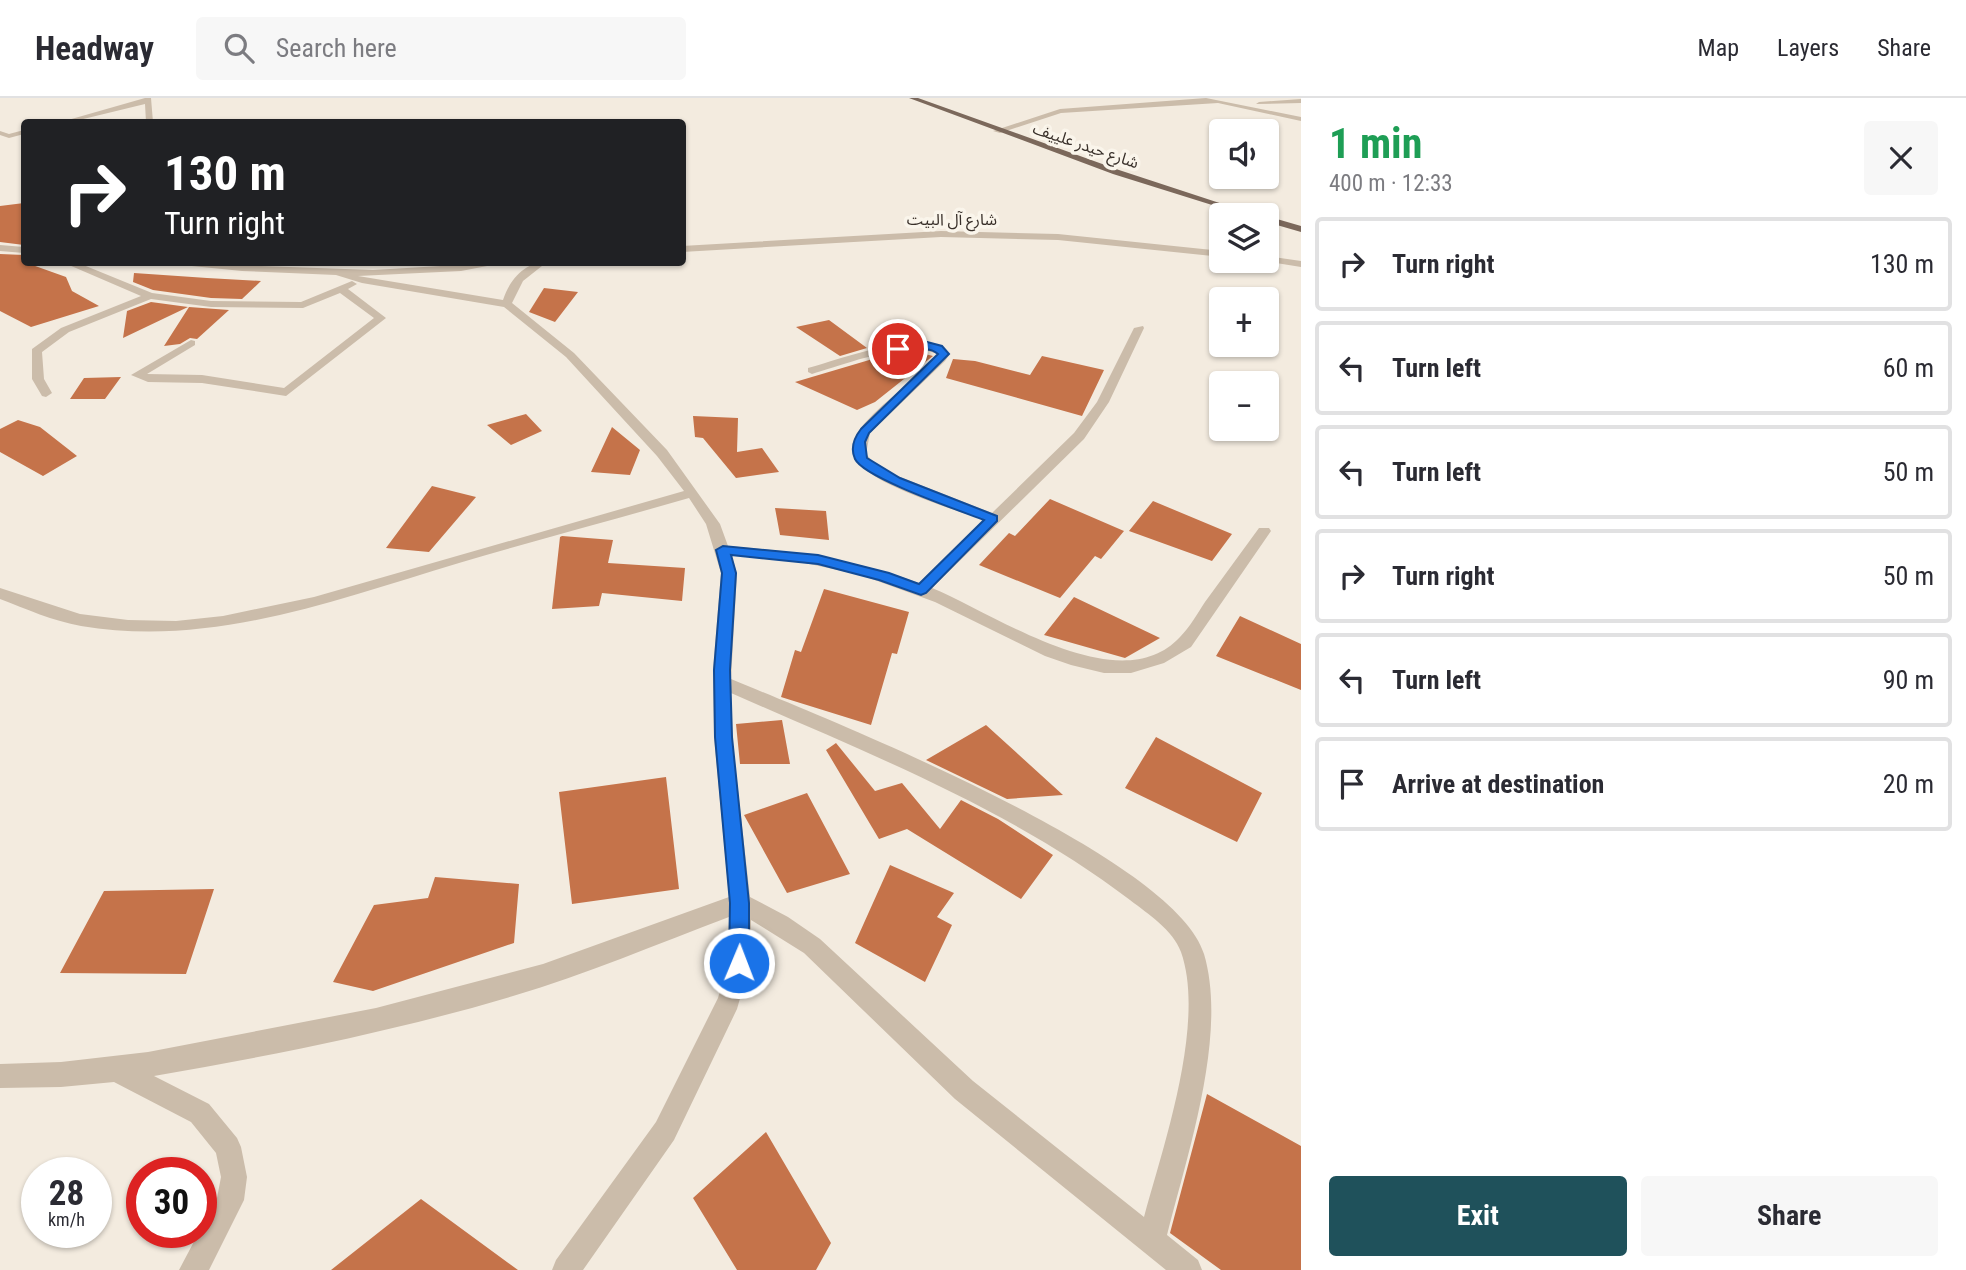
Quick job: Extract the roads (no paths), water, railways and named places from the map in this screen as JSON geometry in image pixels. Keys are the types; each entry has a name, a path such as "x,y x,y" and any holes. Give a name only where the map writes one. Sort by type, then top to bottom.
{"main road":[{"name":"شارع حيدر علييف","path":"900,98 1038,152 1209,207"},
{"name":"شارع حيدر علييف","path":"912,98 1116,173 1213,203"},
{"path":"1279,225 1301,231"}],"street":[{"path":"1206,98 1301,119"},
{"path":"76,119 148,100 150,119"},
{"path":"997,131 1060,111 1218,101"},
{"path":"1242,106 1301,101"},
{"path":"0,133 21,141"},
{"path":"9,136 21,133"},
{"name":"شارع آل البيت","path":"686,249 870,236 954,234 1058,237 1209,253"},
{"path":"1,246 21,243"},
{"path":"1,246 21,249"},
{"path":"1279,261 1301,264"},
{"path":"76,266 150,296 211,304 290,306 316,301 362,280"},
{"path":"341,266 429,270 466,266"},
{"path":"341,266 362,280 507,304 570,355 662,453 713,524 729,573 722,682 723,737 740,903 739,963 729,1001 665,1131 566,1270"},
{"path":"507,304 510,289 517,278 536,266"},
{"path":"191,343 137,375 148,378 202,379 286,392 381,318 342,289"},
{"path":"46,393 38,379 36,351 65,330 150,296"},
{"path":"921,590 1070,445 1095,416 1139,328"},
{"path":"812,370 915,346 939,348 944,354 940,359 865,431 859,442 861,458 866,465 895,480 992,519"},
{"path":"0,593 79,620 130,626 181,626 236,621 304,606 467,556 693,493"},
{"path":"723,550 818,560 884,577 921,590 1076,663 1108,667 1138,665 1173,652 1185,643 1264,531"},
{"path":"722,682 855,740 1034,824 1105,867 1167,916 1185,936 1193,953 1200,999 1196,1056 1152,1239"},
{"path":"0,1076 36,1077 119,1071 312,1034 441,1004 517,983 740,903 780,923 812,946 964,1090 1188,1270"},
{"path":"119,1071 200,1114 228,1147 234,1177 230,1200 210,1243 193,1270"}]}
